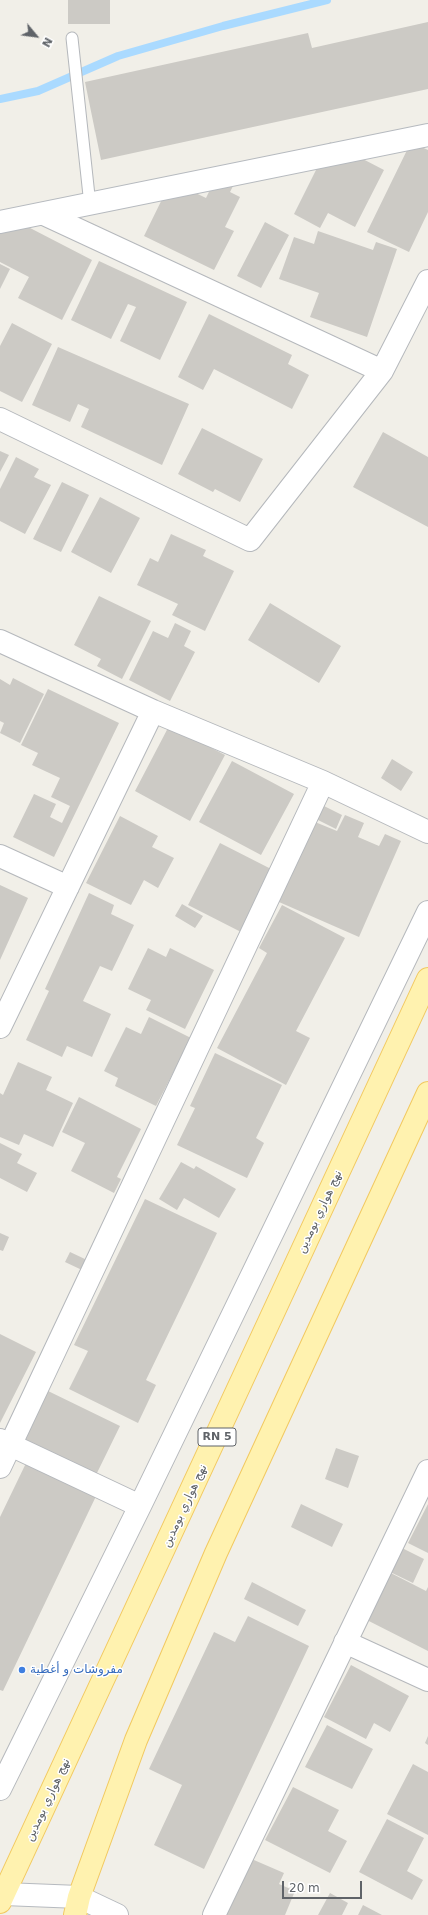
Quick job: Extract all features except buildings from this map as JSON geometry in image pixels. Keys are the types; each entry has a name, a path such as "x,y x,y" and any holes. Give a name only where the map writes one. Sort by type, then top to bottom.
{"main road":[{"name":"نهج هواري بومدين","path":"2,1898 428,979"},
{"path":"77,1906 136,1740 216,1553 428,1093"}],"street":[{"path":"0,222 90,205 428,135"},
{"path":"44,214 382,371"},
{"path":"0,419 250,540 382,371 428,281"},
{"path":"0,641 153,711 323,782 428,832"},
{"path":"0,1027 153,711"},
{"path":"0,1467 5,1443 323,782"},
{"path":"0,856 68,887"},
{"path":"0,1789 140,1506 428,912"},
{"path":"5,1443 140,1506"},
{"path":"214,1915 428,1471"},
{"path":"345,1642 428,1680"},
{"path":"2,1898 77,1906 117,1915"}],"lane":[{"path":"72,38 90,205"}],"waterway":[{"path":"0,99 38,91 118,56 223,26 327,0"}],"place":[{"name":"مفروشات و أغطية","path":"22,1670"}]}
